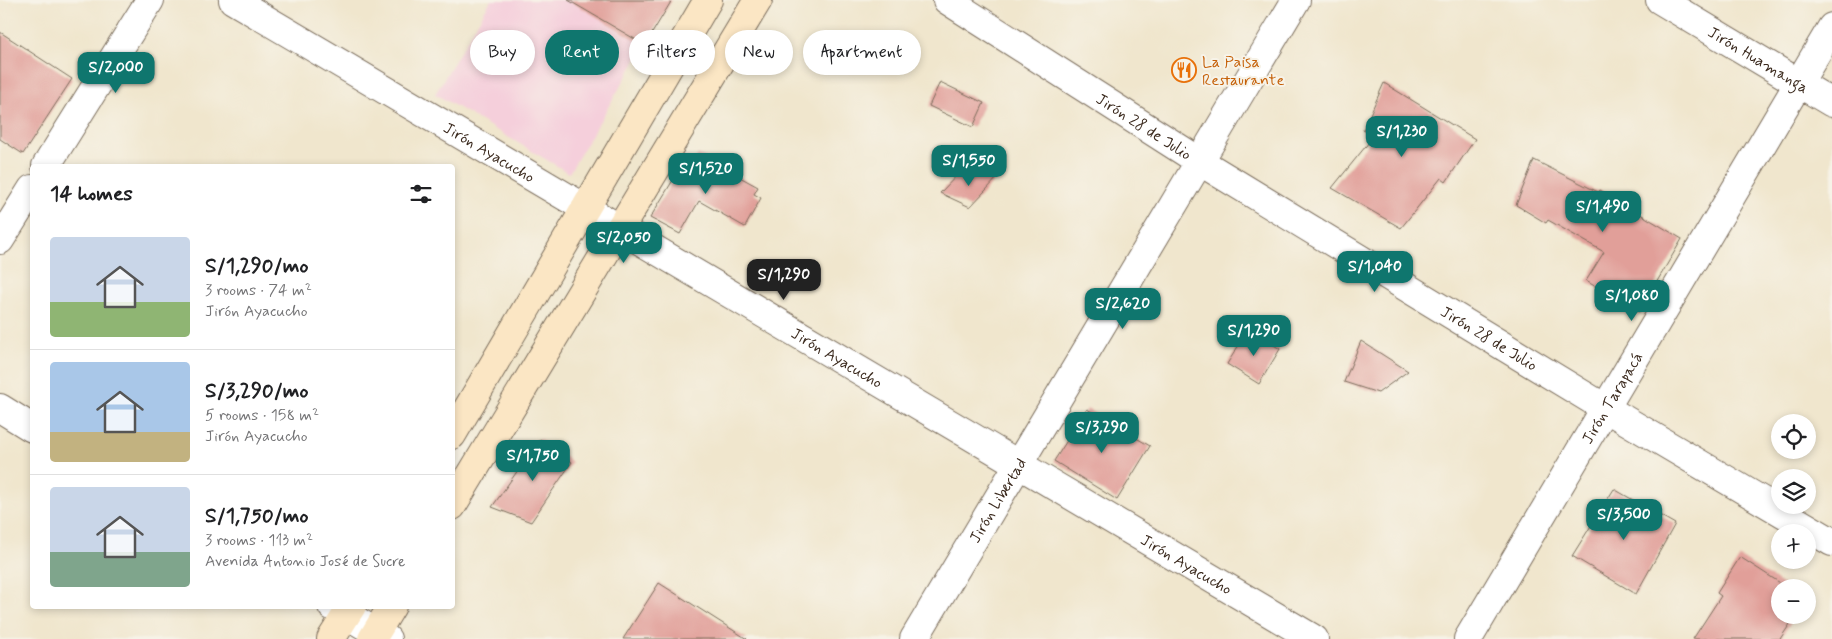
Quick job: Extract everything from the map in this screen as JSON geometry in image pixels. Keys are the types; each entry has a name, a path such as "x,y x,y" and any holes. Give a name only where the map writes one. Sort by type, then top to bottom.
{"main road":[{"path":"455,430 708,0"},
{"path":"455,501 758,0"},
{"path":"331,639 343,609"},
{"path":"378,637 391,609"}],"street":[{"path":"47,164 150,0"},
{"name":"Jirón Ayacucho","path":"233,0 1314,639"},
{"name":"Jirón 28 de Julio","path":"946,0 1199,161 1605,408 1832,542"},
{"name":"Jirón Libertad","path":"914,639 1296,0"},
{"name":"Jirón Huamanga","path":"1660,0 1832,103"},
{"name":"Jirón Tarapacá","path":"1468,639 1832,27"},
{"path":"0,240 30,191"},
{"path":"0,408 30,427"},
{"path":"343,609 378,637"}],"shaded area":[{"path":"491,0 568,0 629,36 629,72 569,173 435,94 470,35 470,75 535,75 535,30 473,30"}],"building":[{"path":"568,0 672,0 654,30 629,30 629,36"},
{"path":"0,32 72,79 23,154 0,139"},
{"path":"940,82 984,103 973,127 929,106"},
{"path":"1384,83 1475,139 1446,182 1441,178 1401,228 1332,188 1374,136 1363,130"},
{"path":"698,154 758,187 754,194 761,198 745,227 699,201 680,234 650,218 687,157 694,161"},
{"path":"1534,160 1598,192 1600,190 1682,239 1639,312 1586,281 1604,252 1548,220 1546,223 1516,205"},
{"path":"962,170 1000,175 970,207 940,193"},
{"path":"1249,329 1280,349 1259,384 1227,364"},
{"path":"1361,341 1408,371 1378,393 1344,382"},
{"path":"1087,409 1150,446 1117,500 1054,461"},
{"path":"540,439 572,462 531,522 492,507"},
{"path":"1614,489 1675,524 1636,594 1572,556"},
{"path":"1740,557 1774,579 1771,579 1771,624 1790,624 1780,639 1693,639 1721,596 1717,593"},
{"path":"659,583 747,639 623,639"}],"place":[{"name":"La Paisa Restaurante","path":"1184,70"}]}
